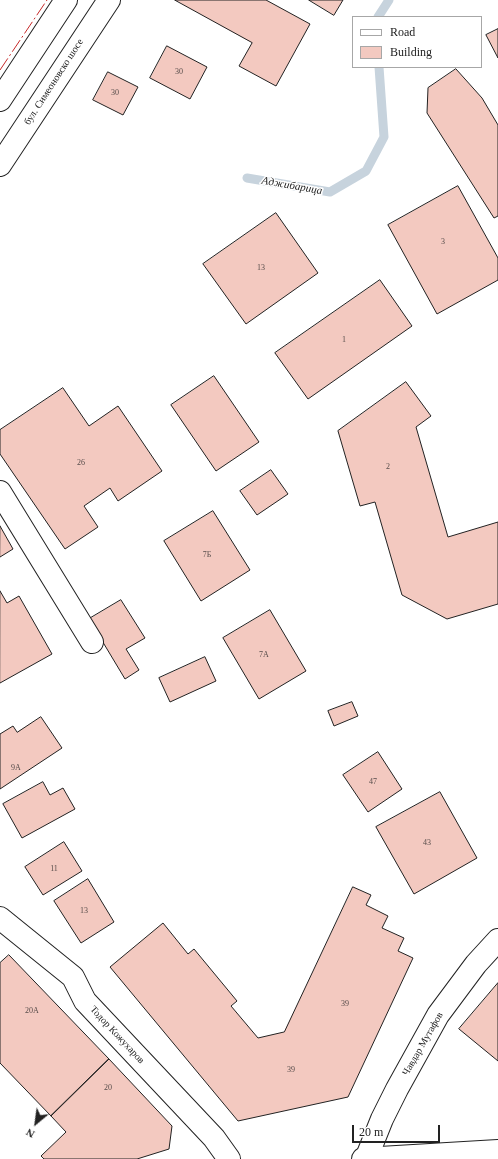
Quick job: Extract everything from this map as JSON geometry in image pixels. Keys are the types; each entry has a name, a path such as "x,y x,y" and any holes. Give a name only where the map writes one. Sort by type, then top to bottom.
{"street":[{"path":"0,100 66,0"},
{"name":"бул. Симеоновско шосе","path":"0,165 109,0"},
{"path":"0,492 92,642"},
{"name":"Тодор Кожухаров","path":"0,918 73,977 85,1001 214,1138 229,1159"},
{"name":"Чавдар Мутафов","path":"365,1159 397,1089 438,1015 476,964 498,940"},
{"path":"365,1159 498,1151"}],"building":[{"path":"175,0 266,0 310,24 276,86 239,66 252,43"},
{"path":"309,0 343,0 334,15"},
{"path":"498,29 498,58 486,35"},
{"path":"167,46 207,67 190,99 150,78"},
{"path":"456,69 482,98 498,125 498,216 494,218 427,113 428,88"},
{"path":"108,72 138,87 123,115 93,100"},
{"path":"458,186 498,258 498,280 437,314 388,225"},
{"path":"276,213 318,273 246,324 203,264"},
{"path":"380,280 412,326 308,399 275,353"},
{"path":"214,376 259,442 216,471 171,405"},
{"path":"406,382 431,416 416,427 448,537 498,522 498,604 447,619 402,595 375,502 360,506 338,431"},
{"path":"63,388 89,426 118,406 162,471 118,501 110,488 84,506 98,527 65,549 0,454 0,430"},
{"path":"271,470 288,494 257,515 240,491"},
{"path":"213,511 250,570 201,601 164,541"},
{"path":"0,526 13,549 0,557"},
{"path":"0,591 7,603 19,596 52,654 0,683"},
{"path":"121,600 145,638 126,649 139,670 125,679 89,619"},
{"path":"270,610 306,671 259,699 223,638"},
{"path":"205,657 216,681 170,702 159,678"},
{"path":"352,702 358,716 334,726 328,711"},
{"path":"41,717 62,748 0,789 0,734 13,726 17,732"},
{"path":"378,752 402,789 368,812 343,775"},
{"path":"43,782 50,795 63,788 75,809 22,838 3,804"},
{"path":"440,792 477,858 414,894 376,827"},
{"path":"64,842 82,871 43,895 25,867"},
{"path":"88,879 114,922 81,943 54,901"},
{"path":"353,887 371,895 366,905 388,916 382,928 404,938 398,951 413,958 348,1097 238,1121 110,967 163,923 188,954 194,949 237,1001 231,1006 258,1038 284,1032"},
{"path":"9,955 109,1059 51,1116 0,1063 0,963"},
{"path":"498,983 498,1061 459,1029"},
{"path":"109,1059 172,1126 169,1149 137,1159 44,1159 41,1156 66,1132 51,1116"}],"waterway":[{"name":"Аджибарица","path":"379,16 389,0"},
{"name":"Аджибарица","path":"247,178 330,192 366,171 384,137 379,68"}],"power":[{"path":"0,70 47,0"}]}
